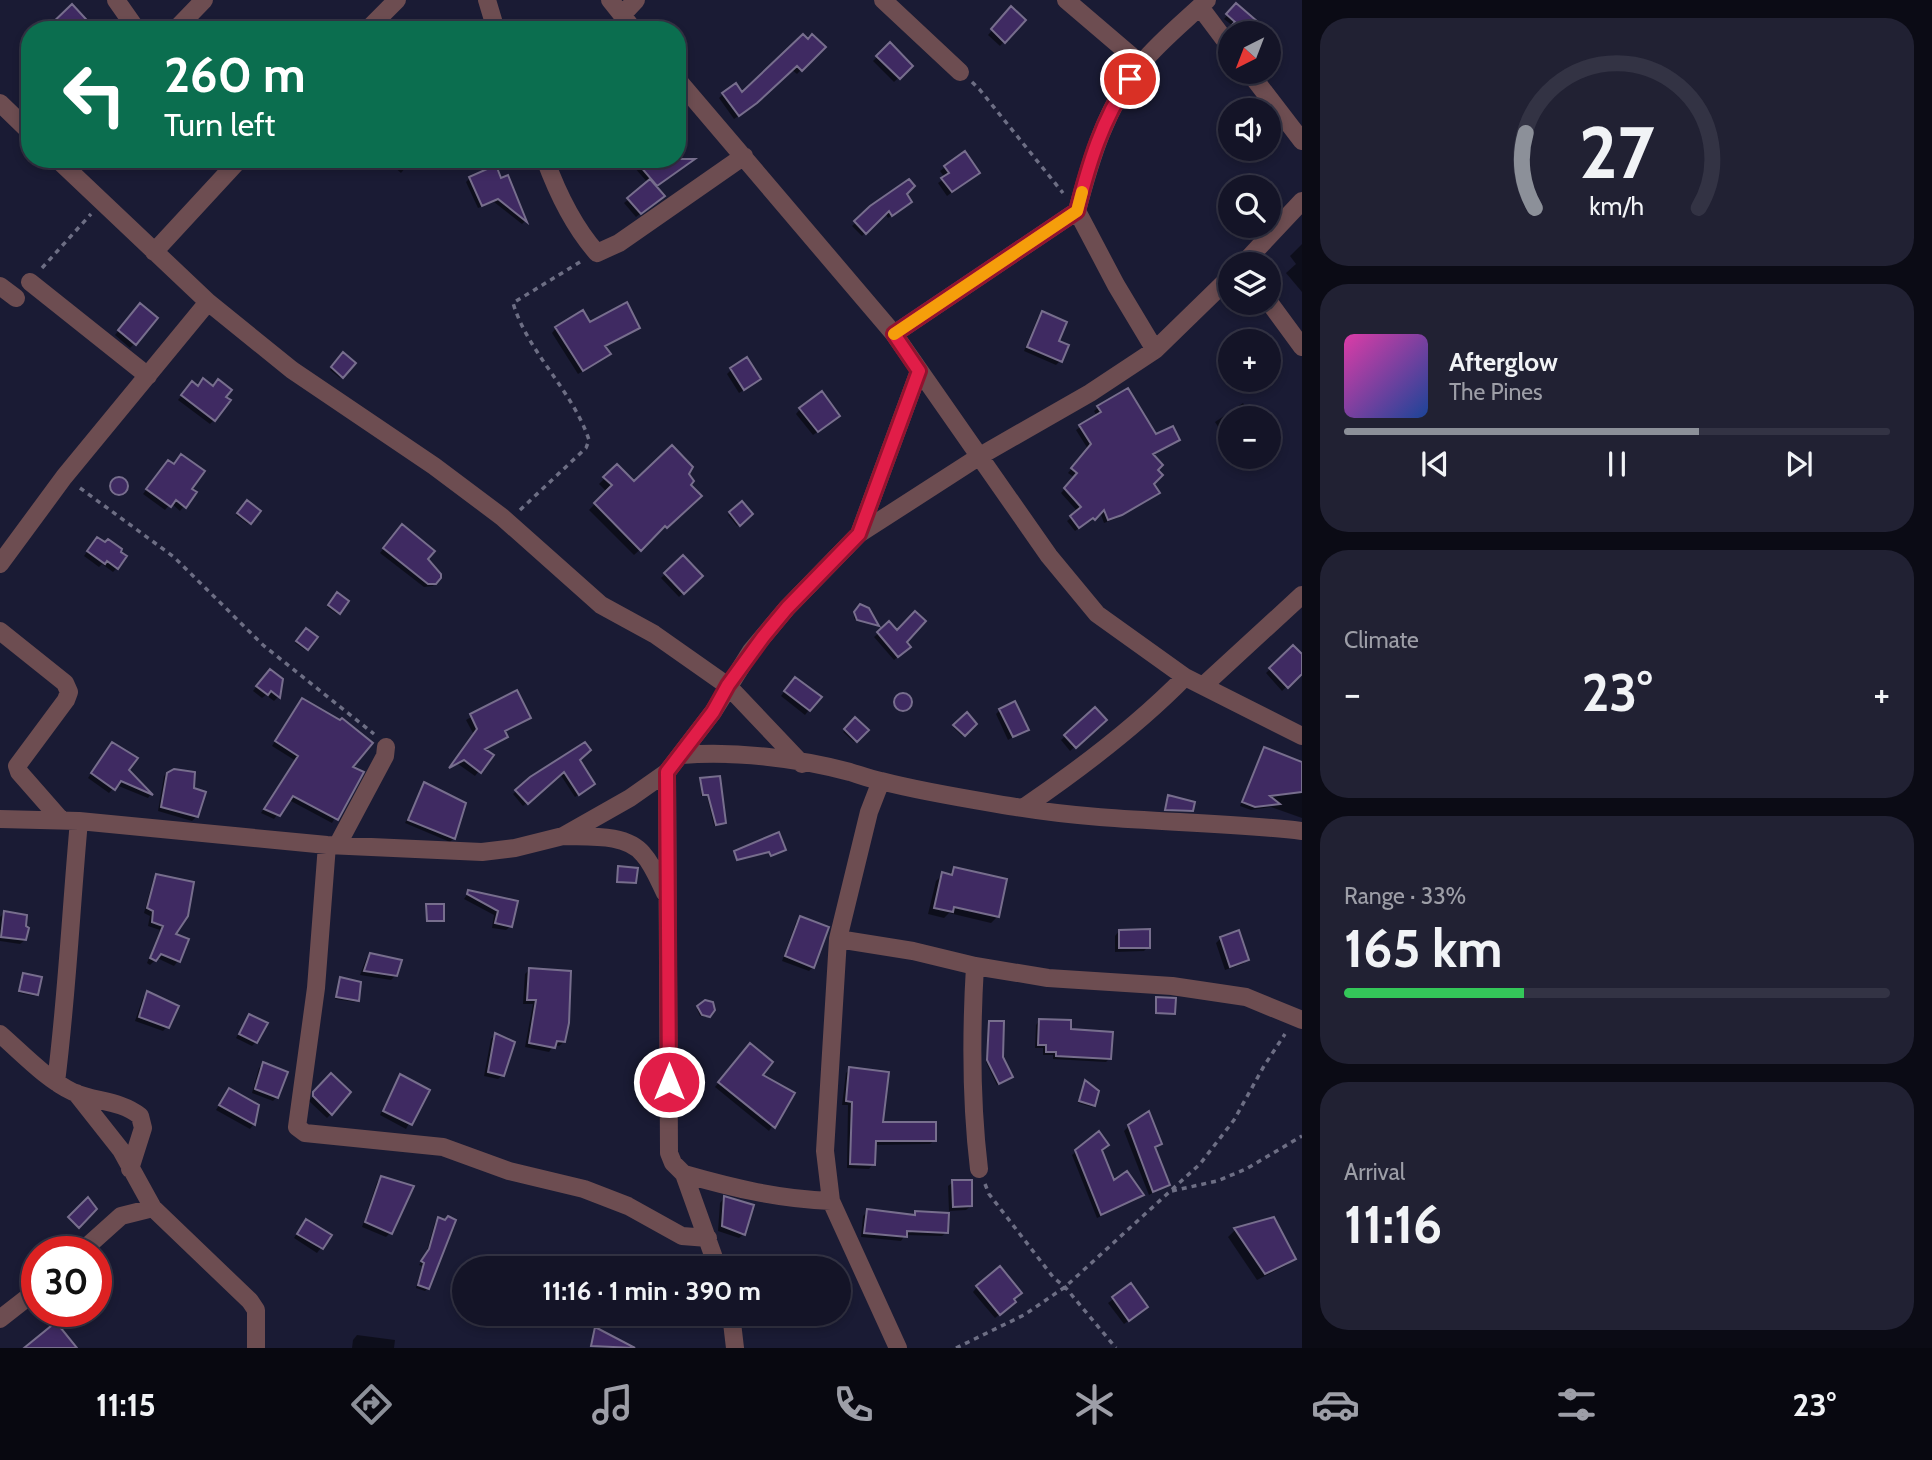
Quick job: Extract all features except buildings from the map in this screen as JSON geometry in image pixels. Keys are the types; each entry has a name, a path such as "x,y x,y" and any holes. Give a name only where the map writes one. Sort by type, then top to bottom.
{"street":[{"path":"116,0 131,21"},
{"path":"184,21 204,0"},
{"path":"377,21 397,0"},
{"path":"487,0 493,21"},
{"path":"610,0 627,21"},
{"path":"622,15 636,0"},
{"path":"883,0 960,72"},
{"path":"1066,0 1141,64"},
{"path":"894,334 1077,211 1091,156 1107,117 1141,64 1175,28 1204,4 1218,27"},
{"path":"1258,84 1302,141"},
{"path":"686,89 894,334 1049,556 1097,614 1185,677 1302,737"},
{"path":"0,103 21,123"},
{"path":"548,168 585,239 597,253 619,243 744,156"},
{"path":"67,168 208,302 292,370 434,466 507,522 594,599 653,634 728,685 802,764"},
{"path":"155,252 232,168"},
{"path":"1254,252 1302,201"},
{"path":"1077,211 1116,285 1155,350"},
{"path":"30,282 148,376"},
{"path":"0,286 16,298"},
{"path":"0,819 71,821 332,844 482,852 515,848 563,836 630,798 667,772 713,712 751,651 787,608 859,534 980,456 1090,393 1155,350 1218,289"},
{"path":"0,564 64,477 208,302"},
{"path":"1279,315 1302,347"},
{"path":"859,534 919,371"},
{"path":"1203,686 1302,595"},
{"path":"0,631 65,683 69,692 66,700 17,766 19,772 71,821 63,1028 56,1082"},
{"path":"1023,808 1092,758 1160,703 1185,677"},
{"path":"386,747 385,756 332,844 316,988 304,1064 297,1127 299,1131 414,1146 443,1147 509,1171 584,1189 628,1206 682,1236 708,1238"},
{"path":"682,755 725,754 769,758 848,771 881,781 1023,808 1074,815 1302,831"},
{"path":"667,772 669,1153 673,1163 684,1174 714,1256"},
{"path":"881,781 869,812 838,939 825,1152 831,1201 898,1348"},
{"path":"563,836 612,839 629,844 643,853 667,896"},
{"path":"838,939 1048,978 1172,986 1246,997 1300,1019"},
{"path":"975,966 973,1045 979,1169"},
{"path":"0,1034 56,1082 76,1093 124,1105 140,1115 143,1128 130,1169"},
{"path":"76,1093 121,1150 153,1208 250,1301 256,1310 257,1348"},
{"path":"684,1174 762,1195 795,1200 831,1201"},
{"path":"99,1236 121,1216 153,1208"},
{"path":"0,1319 21,1303"},
{"path":"732,1326 735,1348"}],"path":[{"path":"960,72 980,90 1077,211"},
{"path":"30,282 102,202"},
{"path":"507,522 586,448 589,440 584,424 547,367 513,303 568,267 597,253"},
{"path":"64,477 174,557 263,645 346,709 386,747"},
{"path":"956,1348 1024,1315 1065,1286 1200,1164 1234,1120 1278,1043 1300,1019"},
{"path":"1170,1191 1217,1181 1246,1169 1302,1136"},
{"path":"979,1169 989,1194 1053,1277 1065,1286 1116,1348"}],"slow traffic":[{"path":"894,334 1077,211 1082,192"}],"route":[{"path":"669,1082 667,772 713,712 751,651 787,608 859,534 919,371 894,334 1077,211 1091,156 1107,117 1130,79"}]}
